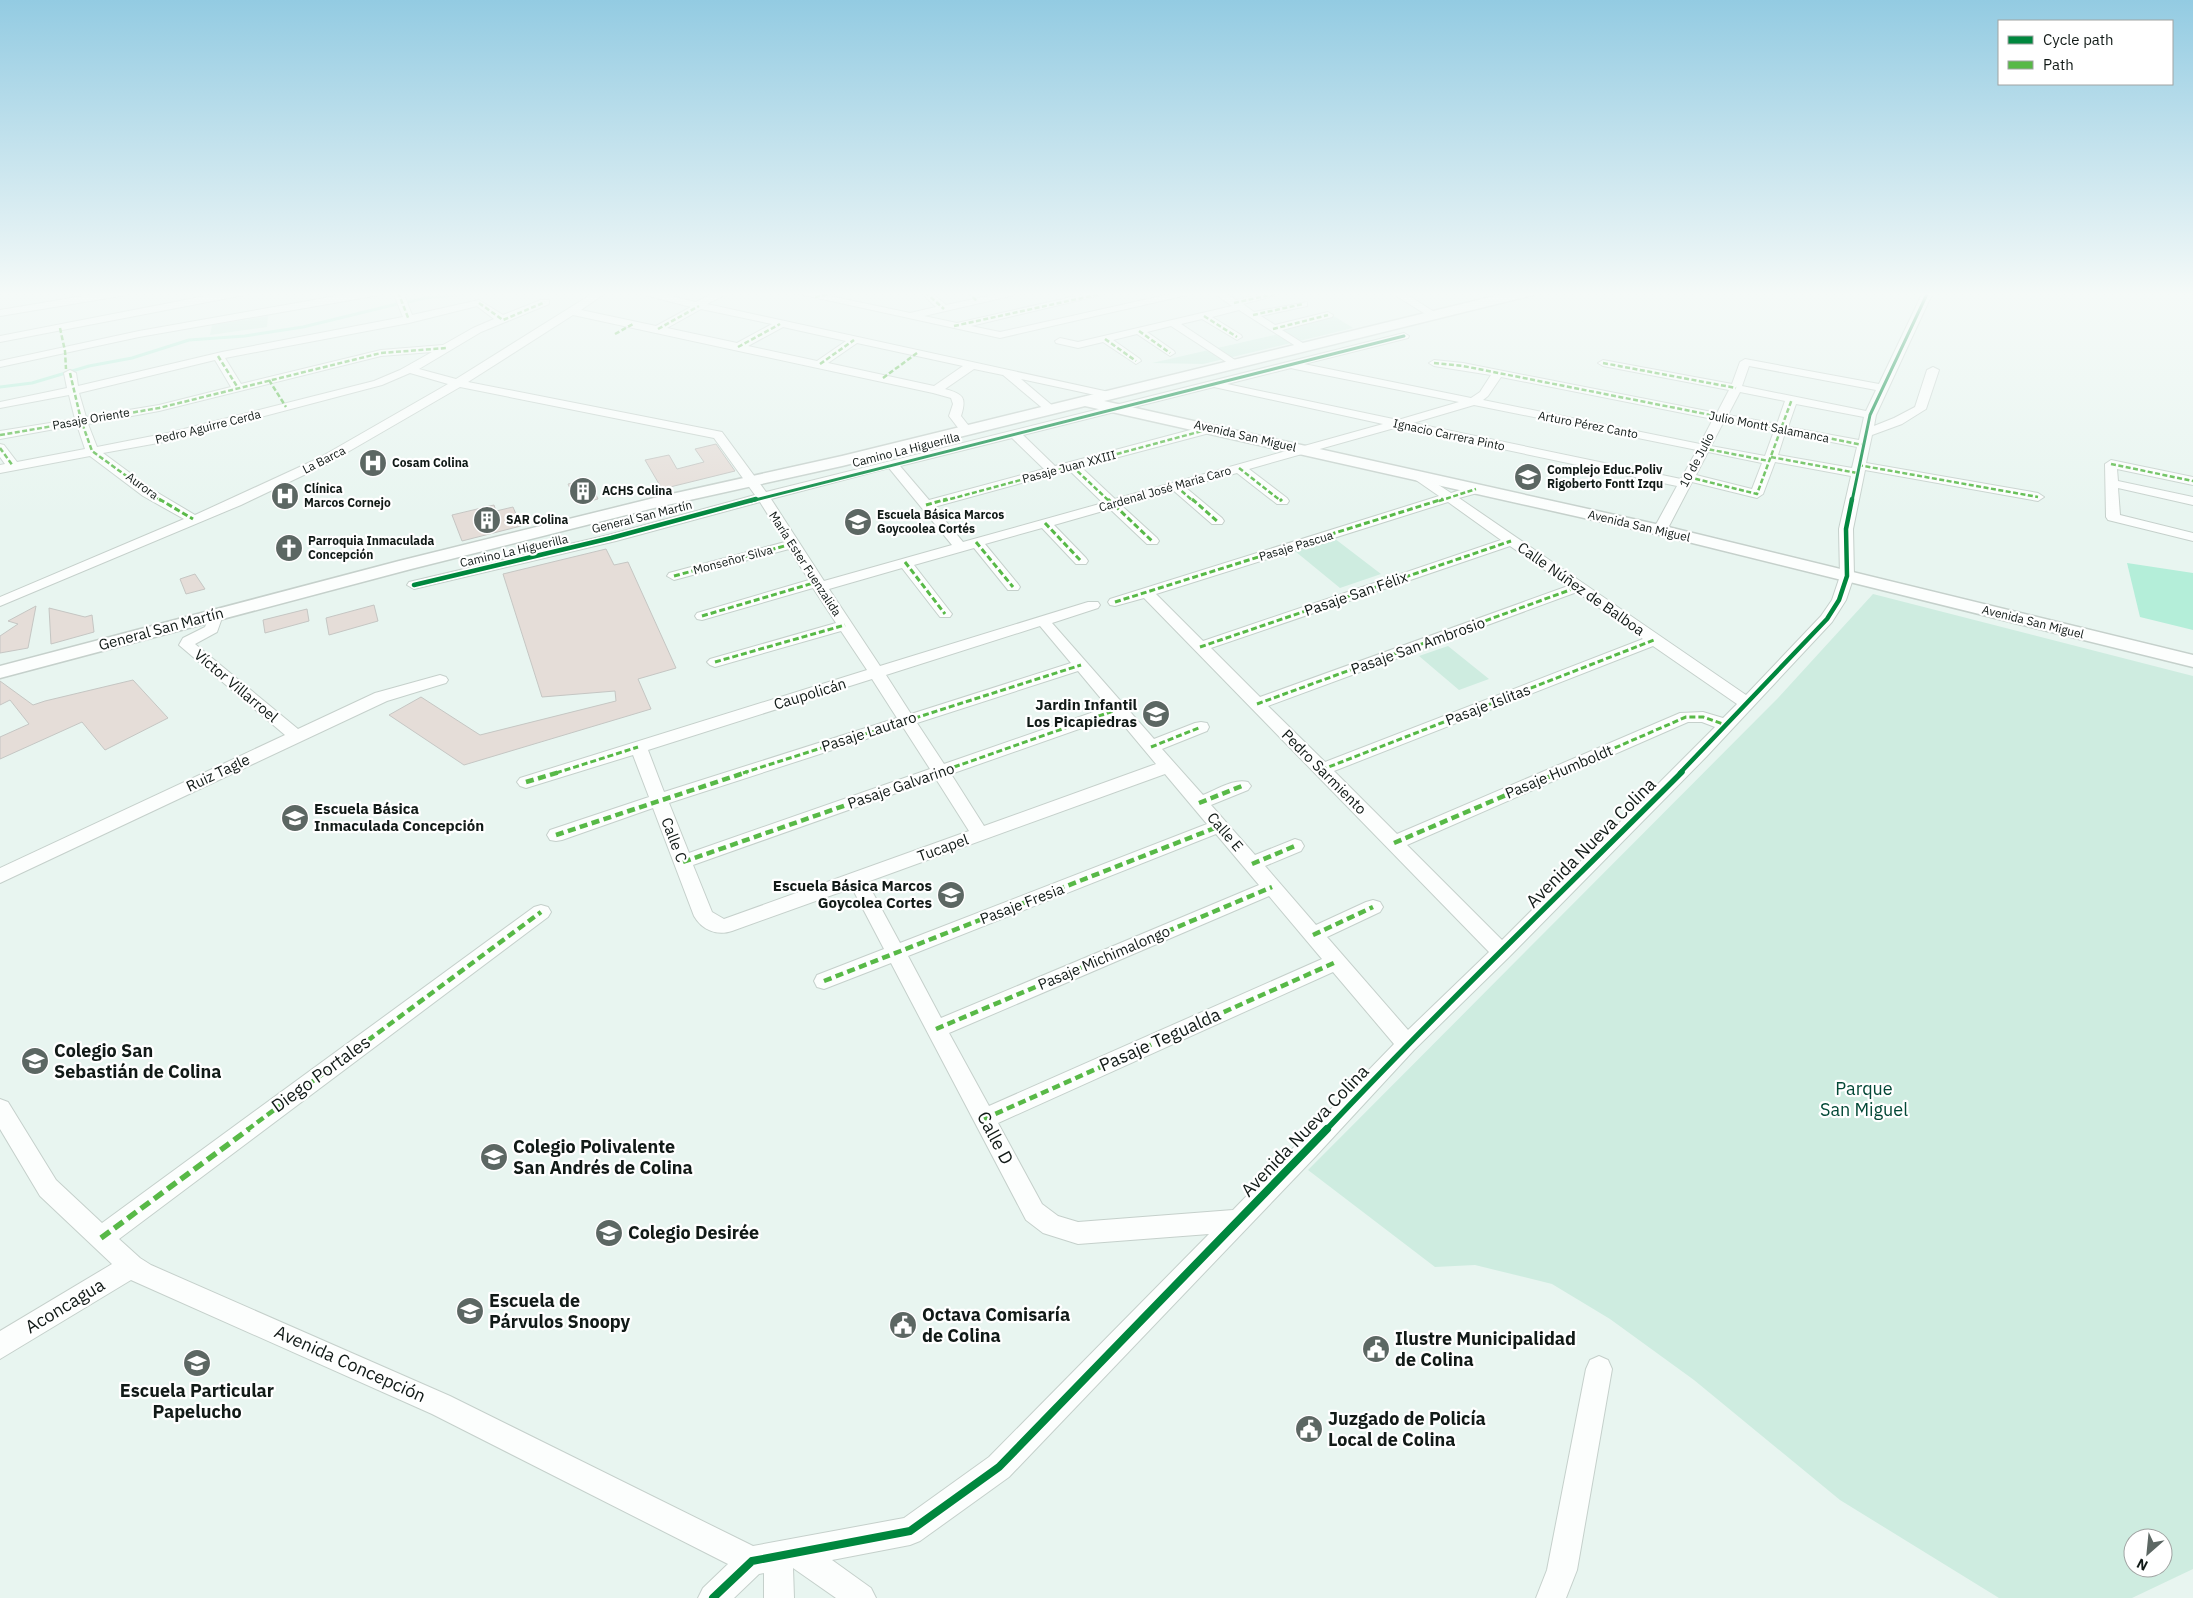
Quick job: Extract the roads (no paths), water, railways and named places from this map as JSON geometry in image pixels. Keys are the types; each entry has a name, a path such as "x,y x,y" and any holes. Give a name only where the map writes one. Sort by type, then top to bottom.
{"main road":[{"path":"1112,401 1226,367"},
{"name":"Avenida San Miguel","path":"1083,401 1112,401 1304,450 1660,530 2193,661"},
{"name":"General San Martín","path":"0,672 405,565 470,560 757,488 842,461 892,456 966,430 1083,401"},
{"path":"824,481 892,456"}],"street":[{"path":"67,367 79,406 80,420 92,451"},
{"path":"0,404 73,391 174,367"},
{"path":"225,367 238,388"},
{"name":"Pasaje Oriente","path":"0,436 80,420 159,408 325,367"},
{"name":"Pedro Aguirre Cerda","path":"0,469 169,437 378,383 412,367"},
{"name":"La Barca","path":"0,602 236,502 323,461 376,432 484,367"},
{"path":"831,367 956,396 959,404 955,416 966,430"},
{"path":"936,390 970,367"},
{"path":"979,367 1112,401"},
{"name":"Camino La Higuerilla","path":"892,456 1014,433 1112,401 1213,384 1284,367"},
{"name":"Arturo Pérez Canto","path":"1298,367 1702,448 1770,459 1858,469 2038,497"},
{"name":"Julio Montt Salamanca","path":"1466,367 1863,445"},
{"path":"1622,367 1870,415"},
{"name":"10 de Julio","path":"1660,530 1702,448 1736,388 1743,367"},
{"name":"10 de Julio","path":"1769,367 1883,388"},
{"path":"1847,576 1846,530 1863,445 1870,415 1893,367"},
{"name":"María Ester Fuenzalida","path":"408,369 458,383 718,435 757,488 980,835"},
{"path":"1866,433 1898,421 1920,409 1933,370"},
{"path":"1004,372 1050,409"},
{"name":"Cardenal José María Caro","path":"702,616 960,547 1473,402 1484,394 1498,373"},
{"path":"269,380 286,407"},
{"name":"Ignacio Carrera Pinto","path":"1213,384 1396,424 1757,494 1770,459"},
{"path":"1770,459 1792,399"},
{"name":"Pasaje Juan XXIII","path":"926,505 1213,428"},
{"path":"1014,433 1052,471"},
{"path":"0,448 13,466"},
{"name":"Aurora","path":"92,451 148,492 193,519"},
{"path":"892,456 926,505 960,547"},
{"path":"2193,481 2111,464 2113,517 2124,522 2193,537"},
{"path":"1072,466 1152,540"},
{"path":"1239,468 1282,501"},
{"name":"Calle Núñez de Balboa","path":"1417,475 1746,703"},
{"path":"757,488 824,481"},
{"path":"2111,483 2193,501"},
{"path":"1176,486 1217,521"},
{"name":"Pasaje Pascua","path":"1115,602 1476,489"},
{"path":"1045,523 1081,561"},
{"name":"Pasaje San Félix","path":"1200,647 1511,541"},
{"path":"976,542 1013,587"},
{"name":"Monseñor Silva","path":"674,576 792,544"},
{"name":"Camino La Higuerilla","path":"414,586 470,560"},
{"path":"905,562 944,614"},
{"name":"Avenida Nueva Colina","path":"776,1557 910,1531 999,1467 1407,1044 1502,952 1700,753 1827,619 1840,600 1847,576"},
{"name":"Pasaje San Ambrosio","path":"1257,704 1578,587"},
{"name":"Pedro Sarmiento","path":"1146,592 1502,952"},
{"name":"Caupolicán","path":"526,782 1093,605"},
{"name":"Víctor Villarroel","path":"216,615 212,629 188,641 188,645 296,736"},
{"name":"Calle E","path":"1043,621 1407,1044"},
{"path":"715,662 845,625"},
{"name":"Pasaje Islitas","path":"1321,770 1654,640"},
{"name":"Pasaje Lautaro","path":"556,835 658,800 1080,665"},
{"name":"Ruiz Tagle","path":"0,876 380,696 440,680"},
{"name":"Pasaje Galvarino","path":"683,862 1119,709"},
{"name":"Pasaje Humboldt","path":"1394,843 1686,717 1703,717 1726,725"},
{"path":"1151,747 1201,727"},
{"name":"Calle C","path":"638,747 704,916 718,926"},
{"name":"Tucapel","path":"718,926 734,925 1168,766"},
{"path":"1199,803 1242,786"},
{"name":"Pasaje Fresia","path":"824,981 1220,826"},
{"path":"1252,864 1295,846"},
{"name":"Calle D","path":"856,880 1034,1212 1051,1226 1078,1233 1237,1221"},
{"name":"Pasaje Michimalongo","path":"936,1028 1272,887"},
{"path":"1313,935 1373,908"},
{"name":"Diego Portales","path":"101,1238 541,912"},
{"name":"Pasaje Tegualda","path":"984,1119 1336,962"},
{"name":"Avenida Concepción","path":"0,1109 48,1188 131,1266 776,1557 861,1598"},
{"name":"Aconcagua","path":"0,1346 131,1266"},
{"path":"1551,1598 1562,1570 1599,1369"},
{"path":"713,1598 776,1557 779,1598"}],"waterway":[{"path":"0,387 32,383 87,367"}],"place":[{"name":"Cosam Colina","path":"373,463"},
{"name":"Complejo Educ.Poliv Rigoberto Fontt Izqu","path":"1528,477"},
{"name":"ACHS Colina","path":"583,491"},
{"name":"Clínica Marcos Cornejo","path":"285,496"},
{"name":"SAR Colina","path":"487,520"},
{"name":"Escuela Básica Marcos Goycoolea Cortés","path":"858,522"},
{"name":"Parroquia Inmaculada Concepción","path":"289,548"},
{"name":"Jardin Infantil Los Picapiedras","path":"1156,714"},
{"name":"Escuela Básica Inmaculada Concepción","path":"295,818"},
{"name":"Escuela Básica Marcos Goycolea Cortes","path":"951,895"},
{"name":"Colegio San Sebastián de Colina","path":"35,1061"},
{"name":"Colegio Polivalente San Andrés de Colina","path":"494,1157"},
{"name":"Colegio Desirée","path":"609,1233"},
{"name":"Escuela de Párvulos Snoopy","path":"470,1311"},
{"name":"Octava Comisaría de Colina","path":"903,1325"},
{"name":"Ilustre Municipalidad de Colina","path":"1376,1349"},
{"name":"Escuela Particular Papelucho","path":"197,1363"},
{"name":"Juzgado de Policía Local de Colina","path":"1309,1429"}],"park label":[{"name":"Parque San Miguel","path":"1864,1099"}]}
